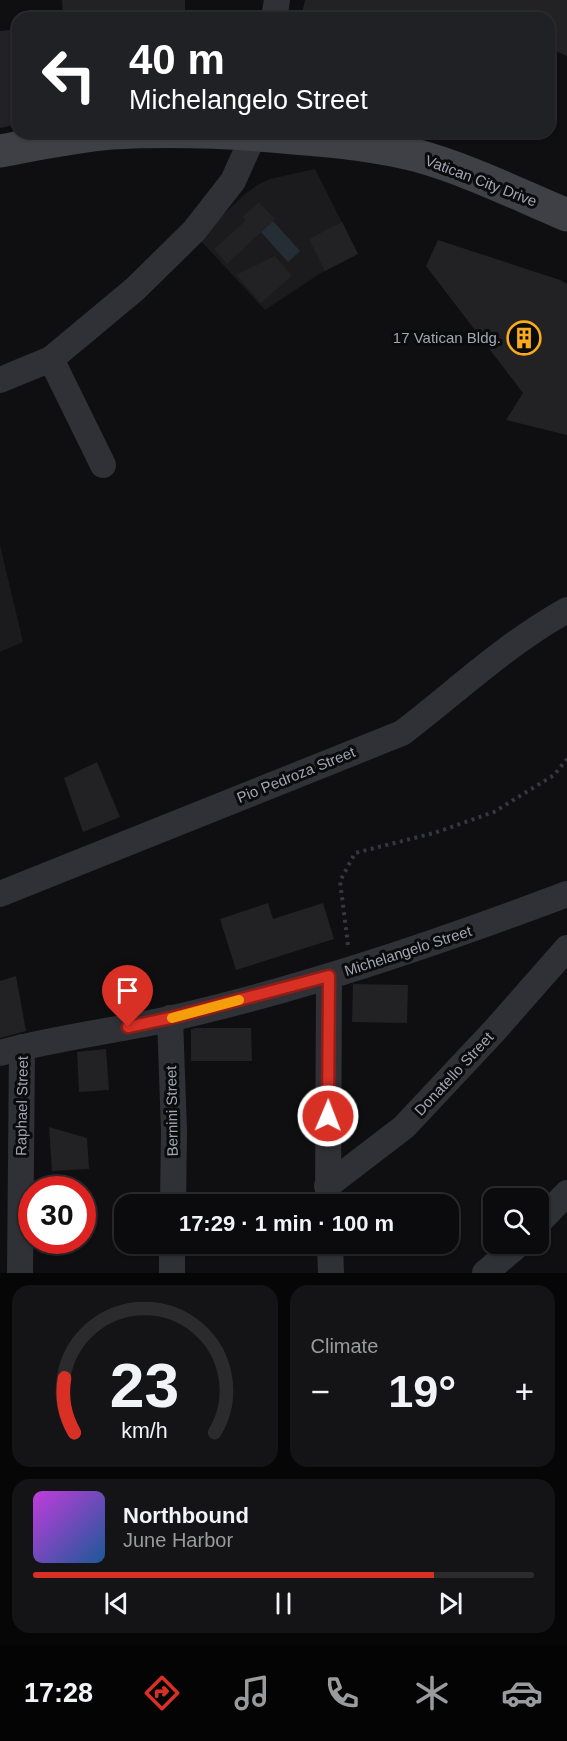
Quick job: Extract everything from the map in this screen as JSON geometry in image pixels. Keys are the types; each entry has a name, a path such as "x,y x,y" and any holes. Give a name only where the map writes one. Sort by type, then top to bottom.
{"main road":[{"name":"Vatican City Drive","path":"0,151 79,138"},
{"name":"Vatican City Drive","path":"308,138 360,143 417,156 473,175 567,215"}],"street":[{"path":"0,380 51,359 135,290 194,231 233,181 253,138"},
{"path":"51,359 103,465"},
{"name":"Pio Pedroza Street","path":"0,894 402,733 497,656 567,610"},
{"name":"Michelangelo Street","path":"11,1050 170,1018 340,973 462,934 567,894"},
{"name":"Donatello Street","path":"329,1194 404,1127 495,1030 567,948"},
{"path":"328,1194 340,973"},
{"name":"Bernini Street","path":"170,1018 174,1131 173,1194"},
{"name":"Raphael Street","path":"11,1050 20,1273"},
{"path":"549,1212 567,1193"},
{"path":"172,1254 172,1273"},
{"path":"330,1254 331,1273"},
{"path":"485,1273 507,1254"}],"path":[{"path":"340,973 340,881 355,853 434,833 494,812 554,775 567,759"}],"shaded area":[{"path":"315,169 358,254 321,273 265,310 198,238 257,185 270,179"},
{"path":"273,221 300,251 288,262 261,232"},
{"path":"0,545 23,642 0,652"}],"building":[{"path":"62,0 185,0 185,12 63,12"},
{"path":"305,0 567,0 567,56 555,51 555,12 302,12"},
{"path":"10,30 12,42 12,125 0,128 0,31"},
{"path":"259,202 275,219 227,264 214,249 246,220 243,217"},
{"path":"342,222 358,254 325,271 309,239"},
{"name":"17 Vatican Bldg.","path":"438,240 567,284 567,435 506,420 523,393 426,266"},
{"path":"275,256 292,276 261,303 236,275"},
{"path":"97,762 120,817 83,832 64,778"},
{"path":"268,903 273,919 323,903 334,939 236,970 220,919"},
{"path":"16,976 26,1031 0,1038 0,981"},
{"path":"353,984 408,985 407,1023 352,1022"},
{"path":"251,1028 252,1061 191,1061 191,1029"},
{"path":"106,1049 109,1090 79,1092 77,1052"},
{"path":"49,1127 87,1138 89,1169 52,1171"}],"slow traffic":[{"path":"172,1018 239,1000"}],"place":[{"name":"17 Vatican Bldg.","path":"524,338"}],"route":[{"path":"128,1027 329,976 328,1116"}]}
